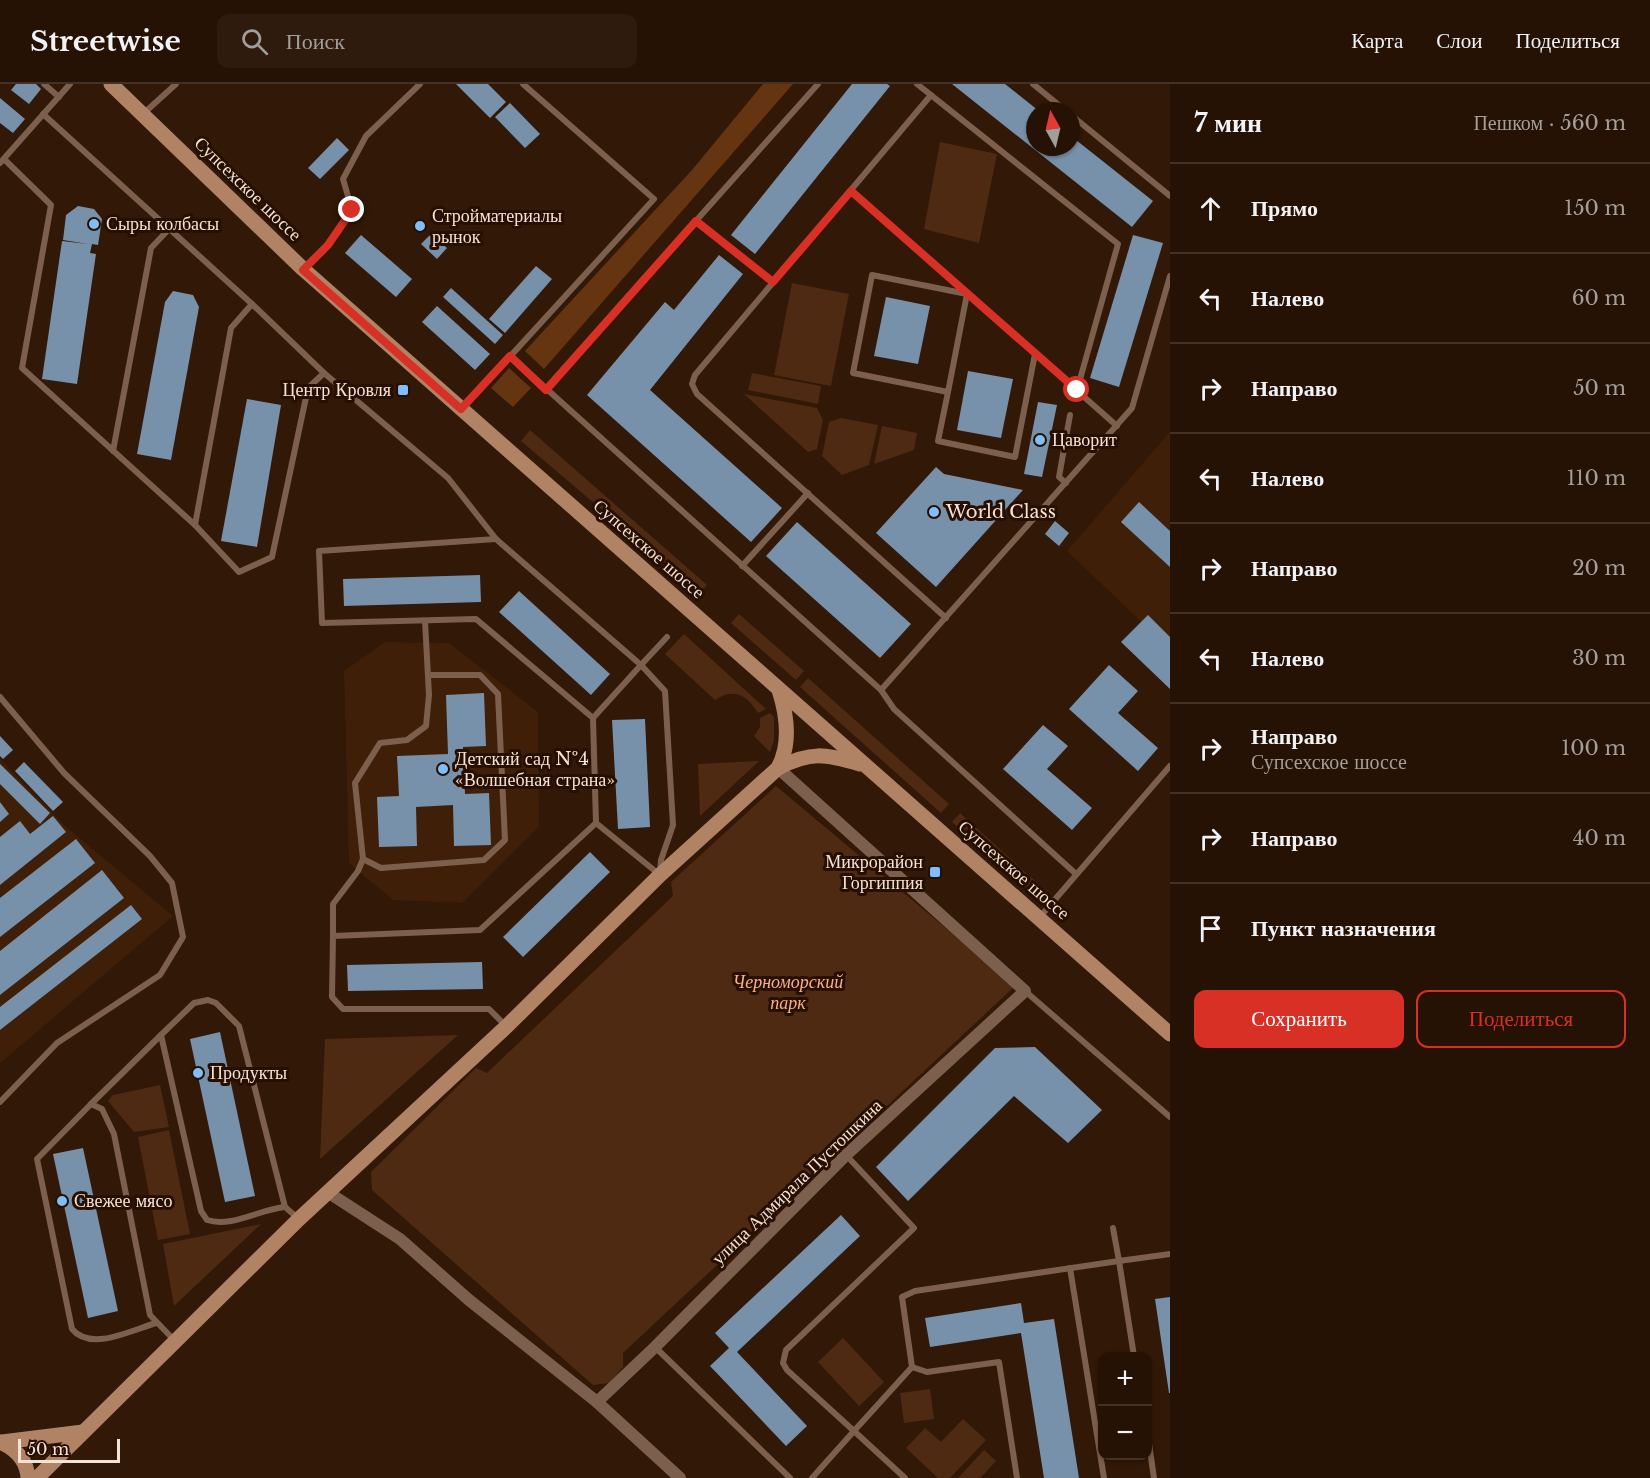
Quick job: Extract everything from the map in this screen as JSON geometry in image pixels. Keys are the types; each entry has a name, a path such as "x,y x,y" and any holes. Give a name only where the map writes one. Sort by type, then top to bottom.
{"main road":[{"name":"Супсехское шоссе","path":"111,84 303,270 1170,1034"},
{"path":"778,768 786,749 787,732 779,689"},
{"path":"37,1478 174,1340 299,1219 507,1026 660,875 778,768 801,758 818,754 866,766"},
{"path":"1,1442 83,1432"},
{"path":"1,1442 18,1452 28,1468 28,1478"}],"street":[{"path":"778,768 1025,991"},
{"name":"улица Адмирала Пустошкина","path":"597,1402 846,1155 1025,991"},
{"path":"329,1193 400,1239 470,1300 597,1402 680,1478"}],"lane":[{"path":"44,84 59,97"},
{"path":"70,84 2,161 51,205 22,368 195,525 239,572 272,557 308,388 324,373"},
{"path":"144,114 176,84"},
{"path":"303,270 328,245 352,210 343,179 366,136 420,84"},
{"path":"461,409 654,199 523,84"},
{"path":"546,390 818,84"},
{"path":"917,84 1118,244 1077,390"},
{"path":"1033,84 1055,102"},
{"path":"931,95 695,375 692,384 697,394 946,618"},
{"path":"44,114 324,373 448,478 496,539 641,665 665,691 673,825 661,860 660,875"},
{"path":"1080,122 1170,196"},
{"path":"851,191 1117,426"},
{"path":"696,221 773,282"},
{"path":"113,451 151,248 169,229"},
{"path":"948,393 853,373 855,362 872,275 967,294"},
{"path":"880,690 1132,408 1170,276"},
{"path":"967,294 939,441 1015,457 1035,354"},
{"path":"195,525 231,327 252,304"},
{"path":"510,356 880,690 894,709 1076,874"},
{"path":"1066,483 1059,477 1070,415"},
{"path":"742,566 808,493"},
{"path":"496,539 320,551 322,623 476,619 593,718"},
{"path":"425,621 428,675 426,726 407,740 380,743 355,783 363,859 358,871 333,904 332,997 343,1009 489,1009 507,1026"},
{"path":"333,936 480,930 596,823 593,718 667,637"},
{"path":"363,859 381,868 484,860 505,840 498,694 480,675 428,675"},
{"path":"0,697 64,773 150,855 172,883 183,938 159,975 57,1043 0,1102"},
{"path":"1038,918 1170,766"},
{"path":"596,823 660,875"},
{"path":"1025,991 1170,1117"},
{"path":"156,1323 96,1340 84,1339 72,1329 37,1159 194,1003 208,1000 216,1003 239,1026 285,1207 299,1219"},
{"path":"161,1035 201,1211 207,1220 226,1222 271,1208 285,1207"},
{"path":"90,1104 102,1109 114,1134 150,1315 174,1340"},
{"path":"846,1155 914,1228 786,1350 783,1364 905,1478"},
{"path":"1113,1228 1133,1352"},
{"path":"812,1478 912,1366 902,1297 915,1291 1170,1254"},
{"path":"1070,1268 1104,1478"},
{"path":"655,1347 790,1478"},
{"path":"912,1366 927,1372 999,1362 1017,1478"},
{"path":"1151,1460 1154,1478"}],"shaded area":[{"path":"763,84 793,84 544,369 525,351 692,170"},
{"path":"509,368 531,388 513,407 491,388"},
{"path":"1170,432 1170,649 1067,551"},
{"name":"Детский сад №4 «Волшебная страна»","path":"385,642 449,643 538,712 539,827 462,903 393,900 349,863 344,671"},
{"path":"0,759 65,826 173,916 0,1063"}],"green space":[{"path":"940,142 997,154 979,243 924,229"},
{"path":"792,283 849,294 831,386 774,375"},
{"path":"752,373 821,386 818,404 748,390"},
{"path":"744,394 817,408 823,420 817,449 808,452"},
{"path":"841,418 878,425 869,465 842,475 822,456 829,422"},
{"path":"882,426 917,433 914,450 874,464"},
{"path":"530,430 707,585 700,593 521,441"},
{"path":"739,614 804,671 796,680 731,623"},
{"path":"684,634 766,709 758,713 740,695 729,694 715,700 665,654"},
{"path":"808,678 949,804 941,813 800,687"},
{"path":"770,713 774,717 774,740 770,752 754,736 760,727 760,718"},
{"path":"759,761 700,816 698,764"},
{"name":"Черноморский парк","path":"776,786 1015,986 623,1353 623,1367 609,1383 593,1385 372,1190 371,1172 476,1068 487,1073 673,896 671,882"},
{"path":"960,813 1046,891 1035,897 952,822"},
{"path":"458,1035 320,1159 325,1039"},
{"path":"160,1085 169,1127 134,1132 108,1101 113,1095"},
{"path":"169,1130 190,1234 158,1240 138,1137"},
{"path":"261,1224 174,1306 163,1244"},
{"path":"843,1338 884,1382 859,1406 818,1362"},
{"path":"930,1389 934,1419 904,1423 900,1393"},
{"path":"963,1419 986,1440 950,1478 938,1478 906,1448 925,1428 941,1442"},
{"path":"984,1450 996,1461 980,1478 958,1478"}],"building":[{"path":"16,84 36,84 41,89 29,104 11,90"},
{"path":"456,84 488,84 506,102 490,118"},
{"path":"852,84 887,84 890,86 755,254 731,235"},
{"path":"952,84 1005,84 1028,102 1026,143"},
{"path":"0,98 25,119 13,133 0,123"},
{"path":"510,103 540,134 525,148 495,117"},
{"path":"337,138 349,150 320,179 308,168"},
{"path":"1080,143 1153,201 1132,227 1043,156 1080,156"},
{"path":"78,206 94,209 102,219 98,245 92,244 90,253 96,254 77,384 42,379 62,241 88,244 63,240 66,215"},
{"path":"431,234 447,248 437,259 421,244"},
{"path":"361,235 412,279 396,297 345,253"},
{"path":"1133,235 1163,243 1119,387 1090,378"},
{"path":"719,255 743,274 650,390 782,508 751,542 587,395 665,302 674,310"},
{"path":"536,266 552,279 505,333 489,319"},
{"path":"451,288 503,335 495,344 443,297"},
{"path":"173,291 193,295 199,307 171,460 137,454 165,302"},
{"path":"886,297 930,306 918,364 874,356"},
{"path":"437,306 490,354 475,370 422,322"},
{"path":"968,371 1013,379 1001,438 957,430"},
{"path":"247,399 281,405 257,547 221,541"},
{"name":"Цаворит","path":"1038,402 1057,405 1042,477 1024,474"},
{"path":"936,467 944,474 1023,490 936,587 876,533"},
{"path":"1139,502 1170,531 1170,567 1121,522"},
{"path":"1055,521 1069,533 1059,546 1045,534"},
{"path":"797,522 911,624 880,658 766,556"},
{"path":"480,575 481,602 344,606 343,579"},
{"path":"519,591 610,674 591,695 499,612"},
{"path":"1148,615 1170,637 1170,689 1121,642"},
{"path":"1109,665 1138,691 1118,713 1158,748 1138,771 1069,709"},
{"path":"484,693 486,746 463,747 465,794 489,793 491,845 454,846 453,805 416,807 417,846 379,847 377,797 399,796 397,756 448,754 446,695"},
{"path":"645,719 650,827 618,829 612,720"},
{"path":"1043,725 1068,746 1047,769 1092,808 1072,830 1003,769"},
{"path":"0,736 13,750 3,759 0,756"},
{"path":"24,762 63,802 53,811 15,771"},
{"path":"0,764 50,813 40,824 0,784"},
{"path":"0,802 9,814 0,822"},
{"path":"53,816 66,832 0,885 0,837 20,821 30,834"},
{"path":"76,839 95,863 0,937 0,898"},
{"path":"590,852 610,872 523,957 503,937"},
{"path":"102,870 124,898 0,995 0,951"},
{"path":"131,905 142,919 0,1030 0,1007"},
{"path":"482,962 483,989 348,991 347,965"},
{"path":"220,1032 255,1196 225,1202 190,1039"},
{"path":"1035,1047 1102,1110 1068,1143 1014,1096 908,1201 876,1167 995,1048"},
{"path":"83,1148 118,1311 88,1318 53,1154"},
{"path":"841,1215 860,1236 737,1352 807,1426 786,1446 710,1366 729,1348 715,1333"},
{"path":"1170,1297 1170,1393 1169,1393 1155,1299"},
{"path":"1021,1303 1024,1323 1054,1319 1079,1478 1044,1478 1021,1333 930,1347 925,1318"}],"place":[{"name":"Сыры колбасы","path":"94,224"},
{"name":"Стройматериалы рынок","path":"420,226"},
{"name":"Центр Кровля","path":"403,390"},
{"name":"Цаворит","path":"1040,440"},
{"name":"World Class","path":"934,512"},
{"name":"Детский сад №4 «Волшебная страна»","path":"443,769"},
{"name":"Микрорайон Горгиппия","path":"935,872"},
{"name":"Продукты","path":"198,1073"},
{"name":"Свежее мясо","path":"62,1201"}],"route":[{"path":"352,210 328,245 303,270 461,409 510,356 546,390 696,221 773,282 851,191 1077,390"}]}
